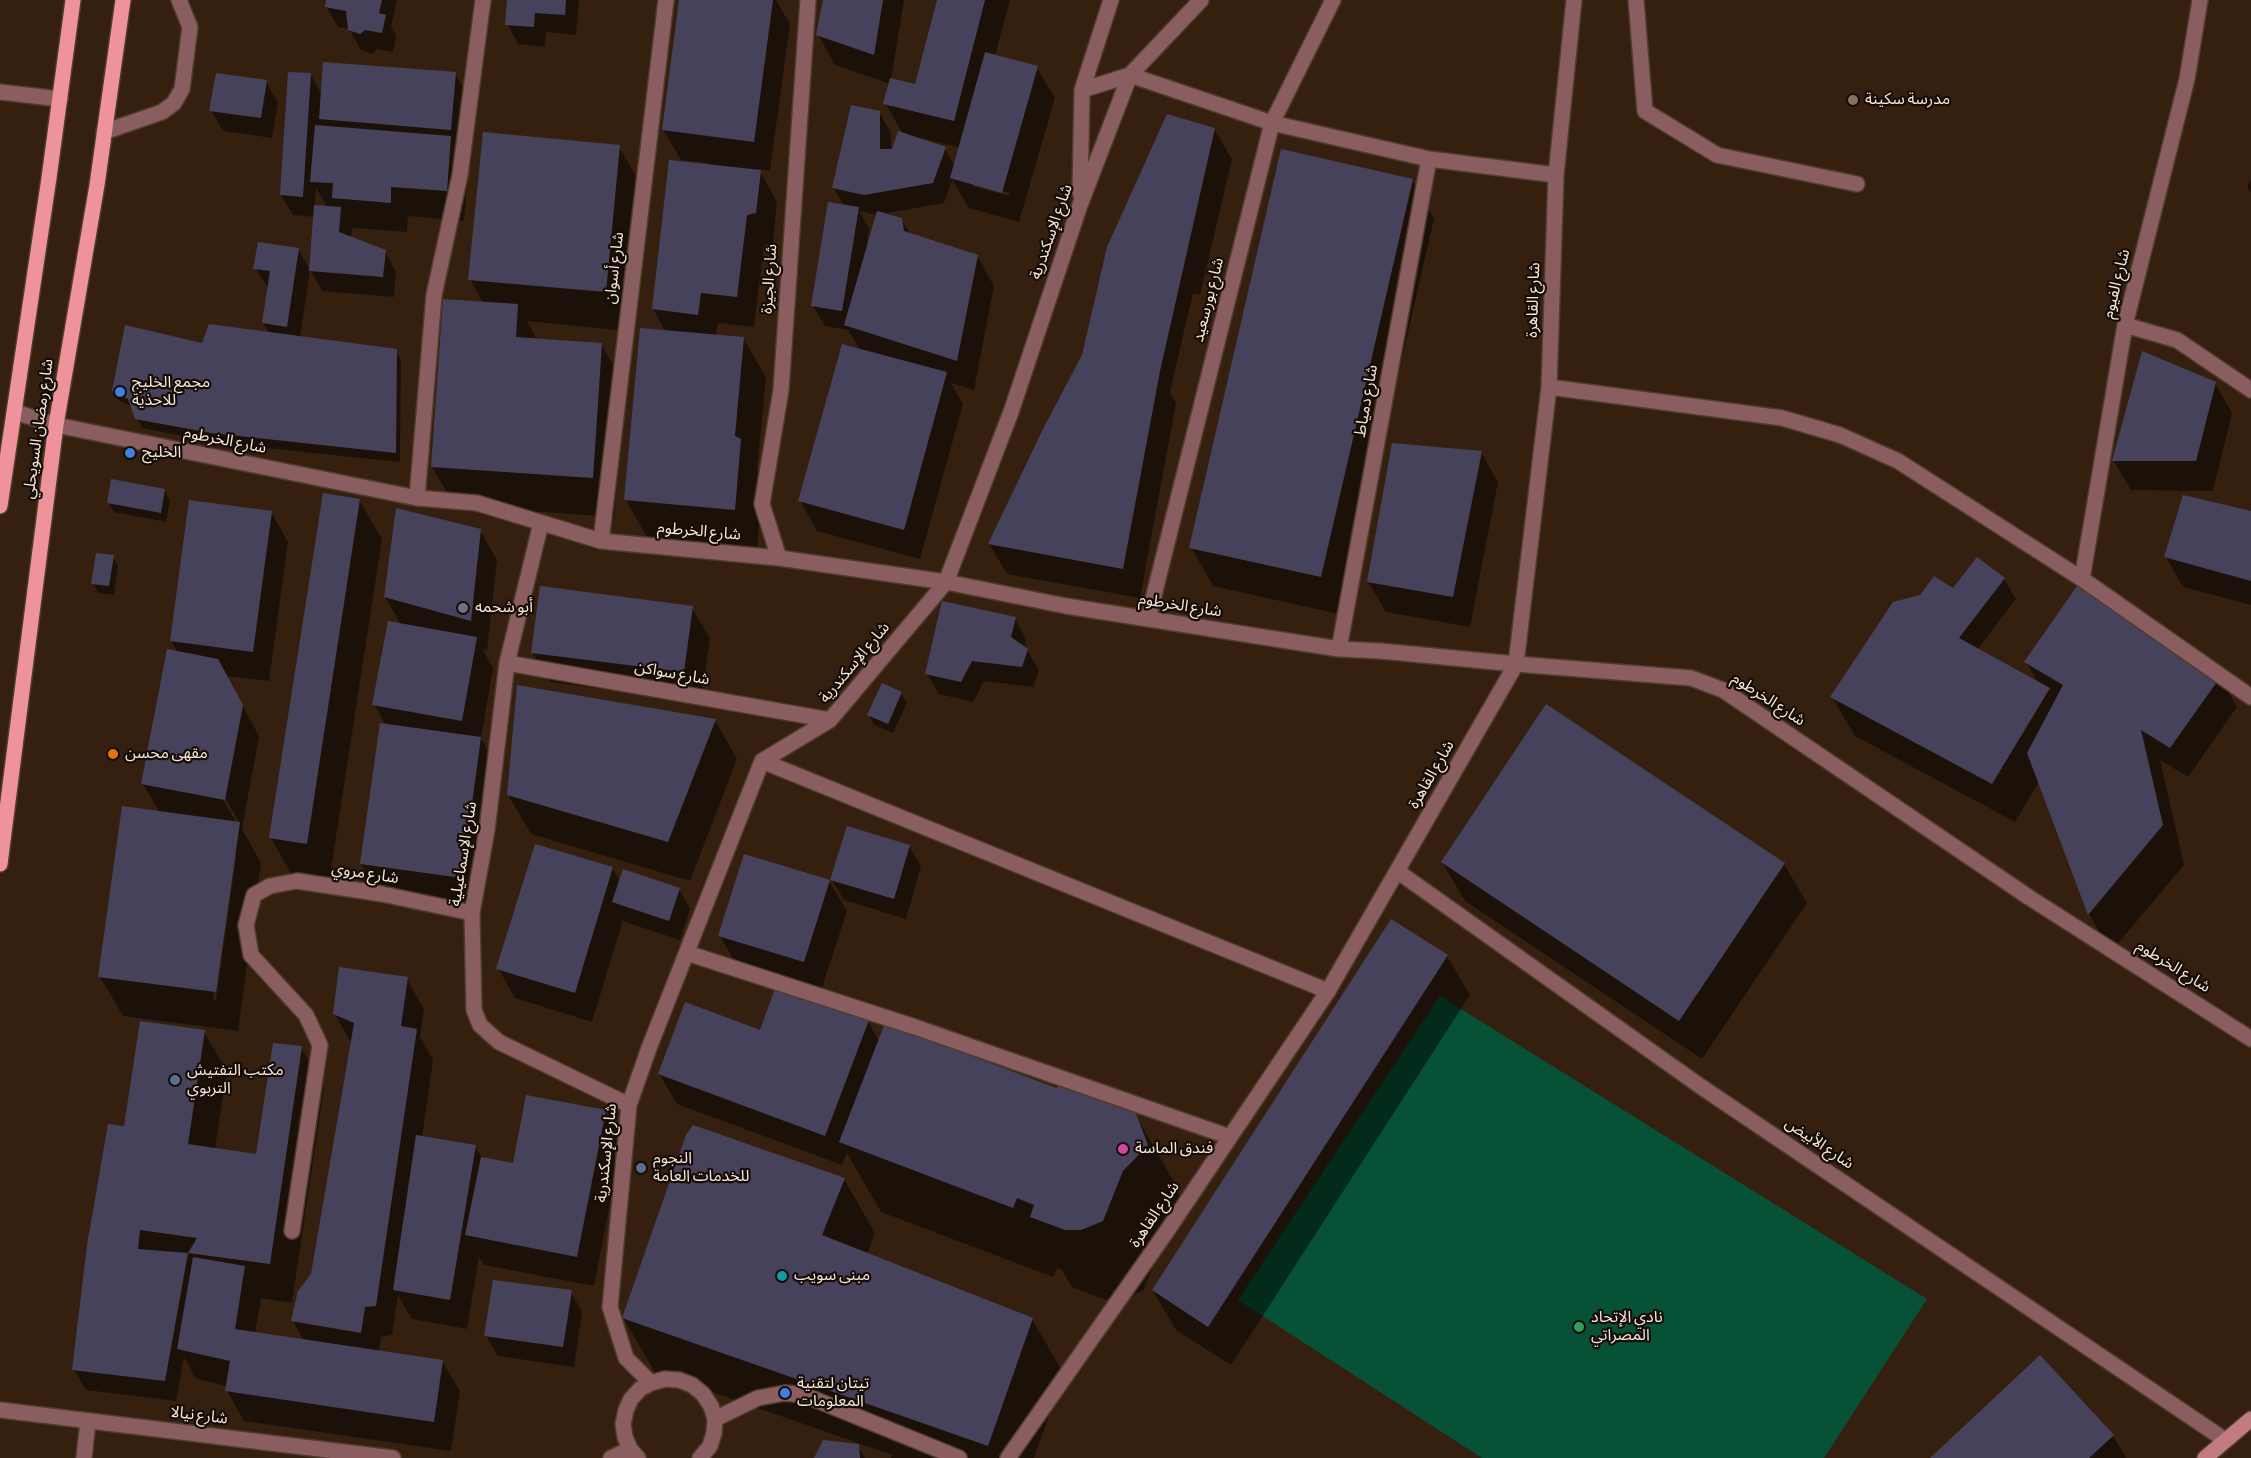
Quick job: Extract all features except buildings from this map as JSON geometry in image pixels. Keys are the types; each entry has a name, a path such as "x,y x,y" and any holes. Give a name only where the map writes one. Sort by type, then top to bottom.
{"main road":[{"name":"شارع رمضان السويحلي","path":"0,506 73,0"},
{"name":"شارع رمضان السويحلي","path":"0,864 56,425 123,0"},
{"path":"2205,1458 2251,1419"}],"street":[{"path":"104,132 162,112 174,103 182,89 190,27 179,0"},
{"path":"417,498 434,295 459,175 483,0"},
{"name":"شارع أسوان","path":"601,541 666,0"},
{"name":"شارع الجيزة","path":"779,558 762,504 781,390 808,0"},
{"path":"1080,205 1082,90 1111,0"},
{"name":"شارع الإسكندرية","path":"651,1383 626,1358 610,1306 629,1105 649,1048 762,761 830,720 946,582 1011,412 1080,205 1130,75 1201,0"},
{"name":"شارع بورسعيد","path":"1148,619 1272,123 1333,0"},
{"name":"شارع القاهرة","path":"1008,1458 1328,991 1516,664 1550,387 1556,175 1574,0"},
{"path":"1636,0 1645,111 1717,155 1857,184"},
{"name":"شارع الفيوم","path":"2082,579 2125,325 2187,79 2200,0"},
{"path":"1082,90 1130,75 1272,123 1430,159 1556,175"},
{"path":"0,92 60,99"},
{"name":"شارع دمياط","path":"1339,650 1430,159"},
{"path":"2125,325 2177,340 2251,390"},
{"path":"1550,387 1782,418 1840,435 1898,461 2082,579 2251,697"},
{"name":"شارع الخرطوم","path":"15,412 56,425 417,498 477,503 601,541 779,558 946,582 1066,606 1339,650 1381,651 1691,678 1723,690 2030,898 2251,1039"},
{"name":"شارع الإسماعيلية","path":"541,523 507,663 487,830 472,913 474,1010 480,1025 499,1042 629,1105"},
{"name":"شارع سواكن","path":"507,663 830,720"},
{"path":"762,761 1328,991"},
{"name":"شارع الأبيض","path":"1397,871 1700,1086 2225,1440"},
{"name":"شارع مروي","path":"292,1231 320,1045 306,1015 251,955 246,925 254,895 270,886 297,881 382,894 472,913"},
{"path":"687,953 915,1027 1230,1137"},
{"path":"611,1458 634,1453 623,1424 631,1399 640,1389 665,1379 679,1380 692,1385 703,1394 711,1406 714,1433 710,1446 700,1458"},
{"path":"714,1419 758,1398 785,1393 804,1395 959,1458"},
{"name":"شارع نيالا","path":"0,1410 297,1452 393,1458"},
{"path":"84,1458 88,1421"}],"green space":[{"path":"1440,996 1927,1299 1824,1458 1482,1458 1238,1300"}],"place":[{"name":"مدرسة سكينة","path":"1853,100"},
{"name":"مجمع الخليج للاحذية","path":"120,392"},
{"name":"الخليج","path":"130,453"},
{"name":"أبو شحمه","path":"463,608"},
{"name":"مقهى محسن","path":"113,754"},
{"name":"مكتب التفتيش التربوي","path":"175,1080"},
{"name":"فندق الماسة","path":"1123,1149"},
{"name":"النجوم للخدمات العامة","path":"641,1168"},
{"name":"مبنى سويب","path":"782,1276"},
{"name":"نادي الإتحاد المصراتي","path":"1579,1327"},
{"name":"تيتان لتقنية المعلومات","path":"785,1393"}]}
